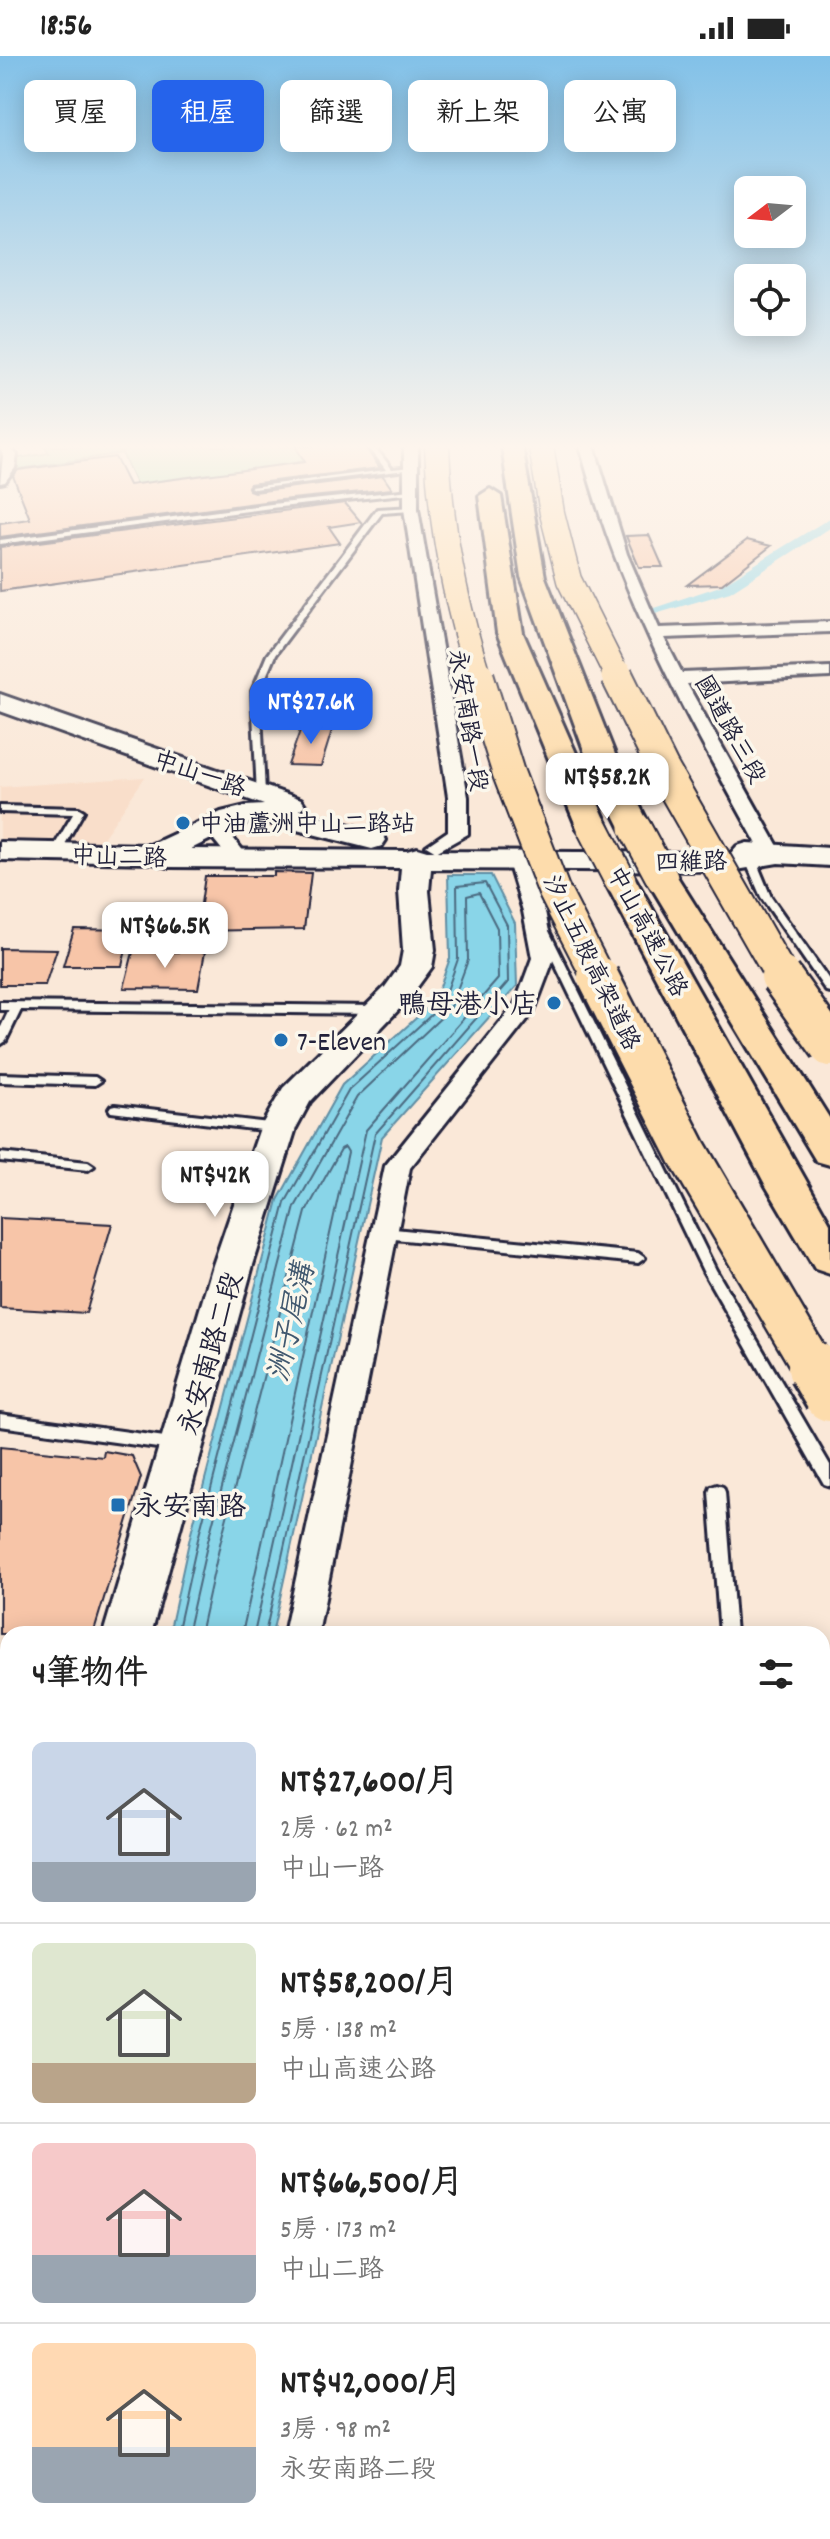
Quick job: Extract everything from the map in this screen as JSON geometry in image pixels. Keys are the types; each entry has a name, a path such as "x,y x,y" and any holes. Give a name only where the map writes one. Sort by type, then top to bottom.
{"highway":[{"name":"汐止五股高架道路","path":"450,562 456,604 508,772 554,891 687,1152 830,1395"},
{"name":"中山高速公路","path":"500,562 510,633 593,828 786,1186 830,1258"},
{"name":"中山高速公路","path":"531,562 533,577 605,767 635,828 662,878 830,1151"},
{"path":"564,562 569,580 663,769 778,972 830,1046"}],"main road":[{"name":"中山一路","path":"0,702 418,849"},
{"name":"中山一路","path":"0,713 221,793 228,805 218,822"},
{"name":"中山一路","path":"153,854 194,838 218,822 248,813 266,814 348,838 418,849"},
{"name":"四維路","path":"418,849 720,848 773,855 830,857"},
{"name":"四維路","path":"418,849 518,862 731,862 773,855"},
{"name":"中山二路","path":"0,851 153,854 169,858 418,849"},
{"name":"永安南路二段","path":"129,1626 233,1265 278,1128 303,1087 396,994 416,967 419,950 414,891 418,849"}],"street":[{"name":"永安南路一段","path":"418,849 458,834 458,797 421,562"},
{"name":"國道路三段","path":"623,562 675,679 773,855"},
{"path":"650,629 830,627"},
{"path":"675,679 830,672"},
{"path":"218,822 224,840 238,857"},
{"path":"303,1626 398,1166 526,1006 543,958 534,911 518,862"}],"lane":[{"path":"260,793 256,691 271,655 341,562"},
{"path":"0,809 79,811 55,853"},
{"path":"773,855 753,867 766,897 830,989"},
{"path":"534,911 710,1271 830,1479"},
{"path":"0,1006 377,1010"},
{"path":"0,1041 17,1006"},
{"path":"0,1078 95,1081"},
{"path":"115,1109 278,1128"},
{"path":"0,1157 88,1166"},
{"path":"384,1233 638,1258"},
{"path":"0,1420 183,1445"},
{"path":"717,1492 727,1626"}],"shaded area":[{"path":"145,777 99,844 0,843 0,787"}],"water":[{"path":"448,875 491,875 515,923 517,986 382,1137 274,1626 171,1626 190,1537 278,1200 342,1085 435,1001 450,958"}],"building":[{"path":"0,562 206,562 0,591"},
{"path":"637,562 661,562 663,567 639,567"},
{"path":"718,562 751,562 722,584 687,585"},
{"path":"302,725 333,727 321,766 288,765"},
{"path":"274,872 311,873 304,929 197,931 205,876 274,876"},
{"path":"74,929 131,930 122,966 63,966"},
{"path":"0,948 57,949 45,985 0,985"},
{"path":"133,952 205,952 198,989 124,988"},
{"path":"0,1218 112,1224 86,1313 0,1308"},
{"path":"0,1447 103,1457 104,1451 132,1456 141,1477 95,1626 0,1626"}],"waterway":[{"name":"洲子尾溝","path":"655,610 725,589 768,562"}],"place":[{"name":"中油蘆洲中山二路站","path":"183,823"},
{"name":"鴨母港小店","path":"554,1003"},
{"name":"7-Eleven","path":"281,1040"},
{"name":"永安南路","path":"118,1505"}]}
